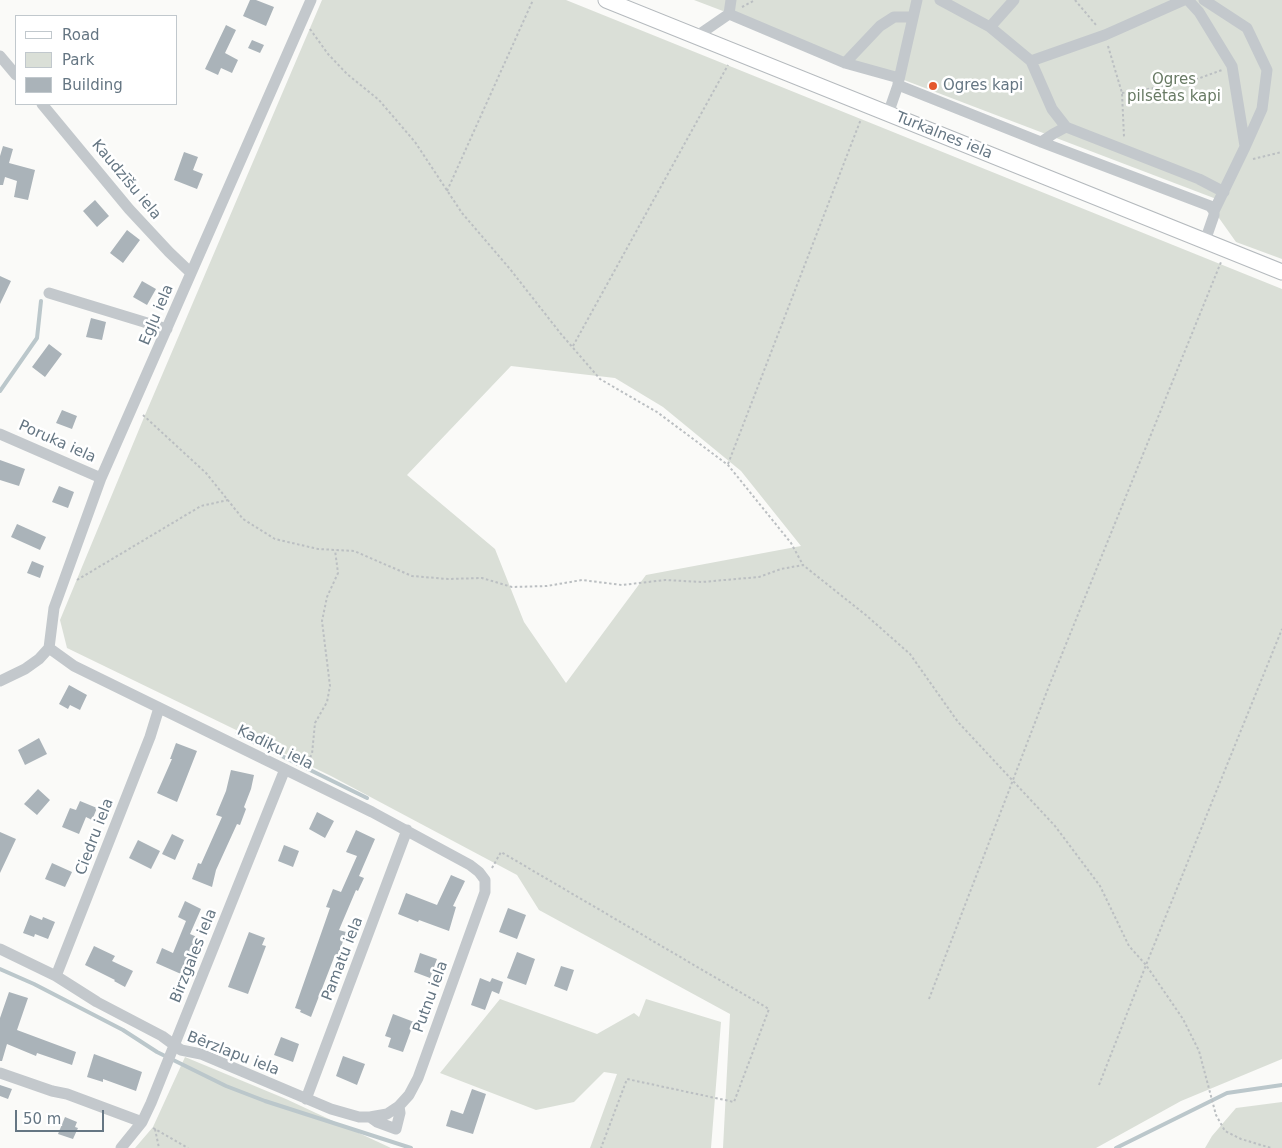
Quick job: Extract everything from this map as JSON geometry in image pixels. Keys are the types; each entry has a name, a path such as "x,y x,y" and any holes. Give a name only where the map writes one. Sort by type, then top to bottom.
{"main road":[{"name":"Turkalnes iela","path":"606,0 1282,272"}],"street":[{"name":"Egļu iela","path":"49,648 54,608 101,478 311,0"},
{"path":"697,36 729,14 731,0"},
{"path":"888,114 898,82 917,0"},
{"path":"940,0 990,27 1031,61 1052,109 1066,127 1199,179 1224,192"},
{"path":"990,27 1014,0"},
{"path":"1031,61 1105,35 1184,0"},
{"path":"1188,0 1200,12 1232,66 1246,147"},
{"path":"1204,0 1247,28 1267,70 1262,109 1246,147 1214,210 1205,240"},
{"path":"729,14 1041,142 1210,206 1214,210"},
{"path":"845,63 880,26 894,17 913,17"},
{"path":"0,56 15,74"},
{"name":"Kaudzīšu iela","path":"43,105 129,209 191,273"},
{"path":"1041,142 1066,127"},
{"path":"49,293 167,329"},
{"name":"Poruka iela","path":"0,434 101,478"},
{"path":"0,681 26,668 49,648"},
{"name":"Kadiķu iela","path":"49,648 74,666 407,830 470,865 485,880"},
{"name":"Ciedru iela","path":"56,976 160,708"},
{"name":"Birzgales iela","path":"121,1148 142,1122 285,769"},
{"name":"Pamatu iela","path":"306,1099 407,830"},
{"name":"Putnu iela","path":"387,1114 399,1106 409,1095 418,1078 486,892 485,880"},
{"name":"Bērzlapu iela","path":"0,949 56,976 97,1002 162,1036 174,1047 201,1054 340,1112 359,1117 387,1114"},
{"path":"0,1073 52,1091 67,1094 142,1122"},
{"path":"370,1117 377,1122 396,1129 400,1113 399,1106"}],"path":[{"path":"447,191 533,0"},
{"path":"1075,0 1105,35 1122,93 1124,151"},
{"path":"303,19 328,54 347,74 379,100 415,142 462,213 600,379 657,412 728,465 791,543 802,565 867,616 910,654 958,722 1055,826 1100,886 1129,946 1146,966 1183,1019 1199,1051 1216,1116 1225,1131 1241,1139 1271,1148"},
{"path":"573,347 728,65"},
{"path":"1122,93 1186,83 1232,66"},
{"path":"728,465 861,119"},
{"path":"1238,162 1282,152"},
{"path":"928,999 1136,468 1226,249"},
{"path":"133,406 206,473 243,519 275,539 318,549 354,551 412,576 448,579 482,578 512,586 547,586 582,580 622,585 665,580 702,582 759,577 782,569 802,565"},
{"path":"60,590 201,506 228,500"},
{"path":"308,762 312,754 315,723 326,702 330,686 322,621 327,597 338,573 335,550"},
{"path":"1100,1085 1282,629"},
{"path":"485,880 501,852 769,1008 734,1102 627,1079 601,1148"},
{"path":"142,1122 188,1148"},
{"path":"155,1129 159,1148"}],"green space":[{"path":"322,0 566,0 1282,289 1282,1059 1181,1101 1096,1148 723,1148 730,1014 539,910 517,875 331,776 67,648 60,620 145,415","holes":["511,366 615,378 663,407 741,471 801,546 646,575 566,683 524,622 495,549 407,475"]},
{"name":"Ogres pilsētas kapi","path":"694,0 1282,0 1282,259 1236,242 1214,211 1219,200"},
{"path":"500,999 597,1034 634,1013 639,1017 646,999 721,1022 711,1148 590,1148 617,1074 604,1072 574,1102 536,1110 440,1073"},
{"path":"185,1057 286,1099 391,1148 135,1148 153,1127"},
{"path":"1282,1102 1282,1148 1205,1148 1212,1136 1236,1108"}],"building":[{"path":"250,0 256,0 274,7 266,26 243,16"},
{"path":"226,25 236,30 225,53 238,60 232,73 221,68 218,75 205,69"},
{"path":"252,40 264,45 260,53 248,48"},
{"path":"3,146 13,149 9,163 35,170 28,200 14,197 17,181 5,177 3,185 0,185 0,156"},
{"path":"184,152 198,157 193,170 203,174 197,189 174,180"},
{"path":"95,200 109,216 97,227 83,211"},
{"path":"127,230 140,240 123,263 110,253"},
{"path":"0,276 11,281 0,304"},
{"path":"142,281 156,289 147,305 133,297"},
{"path":"91,318 106,322 102,340 86,337"},
{"path":"49,344 62,354 45,377 32,367"},
{"path":"62,410 77,416 72,429 56,423"},
{"path":"0,460 25,469 19,486 0,480"},
{"path":"59,486 74,492 68,508 52,502"},
{"path":"17,524 46,537 40,550 11,537"},
{"path":"32,561 44,566 40,578 27,573"},
{"path":"69,685 87,695 80,710 70,705 68,709 59,704"},
{"path":"39,738 47,754 25,765 18,750"},
{"path":"176,743 197,751 177,802 157,793 172,759 170,759"},
{"path":"231,770 254,775 240,825 237,824 216,870 212,887 192,879 198,863 201,864 222,817 216,815 226,791"},
{"path":"38,789 50,800 37,815 24,804"},
{"path":"80,801 97,808 92,820 86,817 79,834 62,827 70,808 76,810"},
{"path":"317,812 334,821 325,838 309,829"},
{"path":"356,830 375,839 359,876 364,878 358,891 356,890 339,930 346,932 338,956 335,955 311,1017 295,1008 330,908 326,907 333,889 341,892 357,856 346,852"},
{"path":"0,832 16,839 0,873"},
{"path":"172,834 184,840 175,860 162,854"},
{"path":"138,840 160,851 151,869 129,858"},
{"path":"284,845 299,851 293,867 278,861"},
{"path":"52,863 72,872 65,887 45,879"},
{"path":"451,875 465,881 453,906 456,907 449,931 398,914 406,893 437,905"},
{"path":"185,901 201,909 190,934 197,937 181,974 156,963 162,948 173,953 186,921 178,917"},
{"path":"508,908 526,915 517,939 499,932"},
{"path":"30,915 42,920 43,917 55,922 48,939 35,934 34,937 23,933"},
{"path":"249,932 265,938 262,945 266,946 248,994 228,987"},
{"path":"94,946 115,956 112,961 133,971 125,987 85,965"},
{"path":"517,952 535,959 526,985 507,978"},
{"path":"420,953 437,959 430,978 414,972"},
{"path":"561,966 574,970 567,991 554,986"},
{"path":"480,978 490,982 492,978 503,982 499,994 492,991 485,1010 471,1005"},
{"path":"9,992 28,998 17,1030 76,1052 72,1065 37,1053 36,1056 7,1044 2,1061 0,1061 0,1018"},
{"path":"393,1014 414,1022 403,1052 388,1047 391,1038 385,1036"},
{"path":"281,1037 299,1044 293,1062 274,1055"},
{"path":"94,1054 142,1072 136,1091 103,1079 103,1082 87,1077"},
{"path":"343,1056 365,1064 357,1085 336,1076"},
{"path":"0,1085 12,1089 8,1099 0,1096"},
{"path":"472,1089 486,1094 473,1134 446,1126 451,1110 463,1114"},
{"path":"65,1117 77,1122 75,1127 78,1128 73,1139 58,1134"}],"waterway":[{"path":"0,391 37,338 41,301"},
{"path":"237,734 367,798"},
{"path":"0,969 34,984 123,1030 157,1052 226,1086 265,1101 411,1148"},
{"path":"1116,1148 1227,1093 1282,1085"}],"place":[{"name":"Ogres kapi","path":"933,86"}]}
